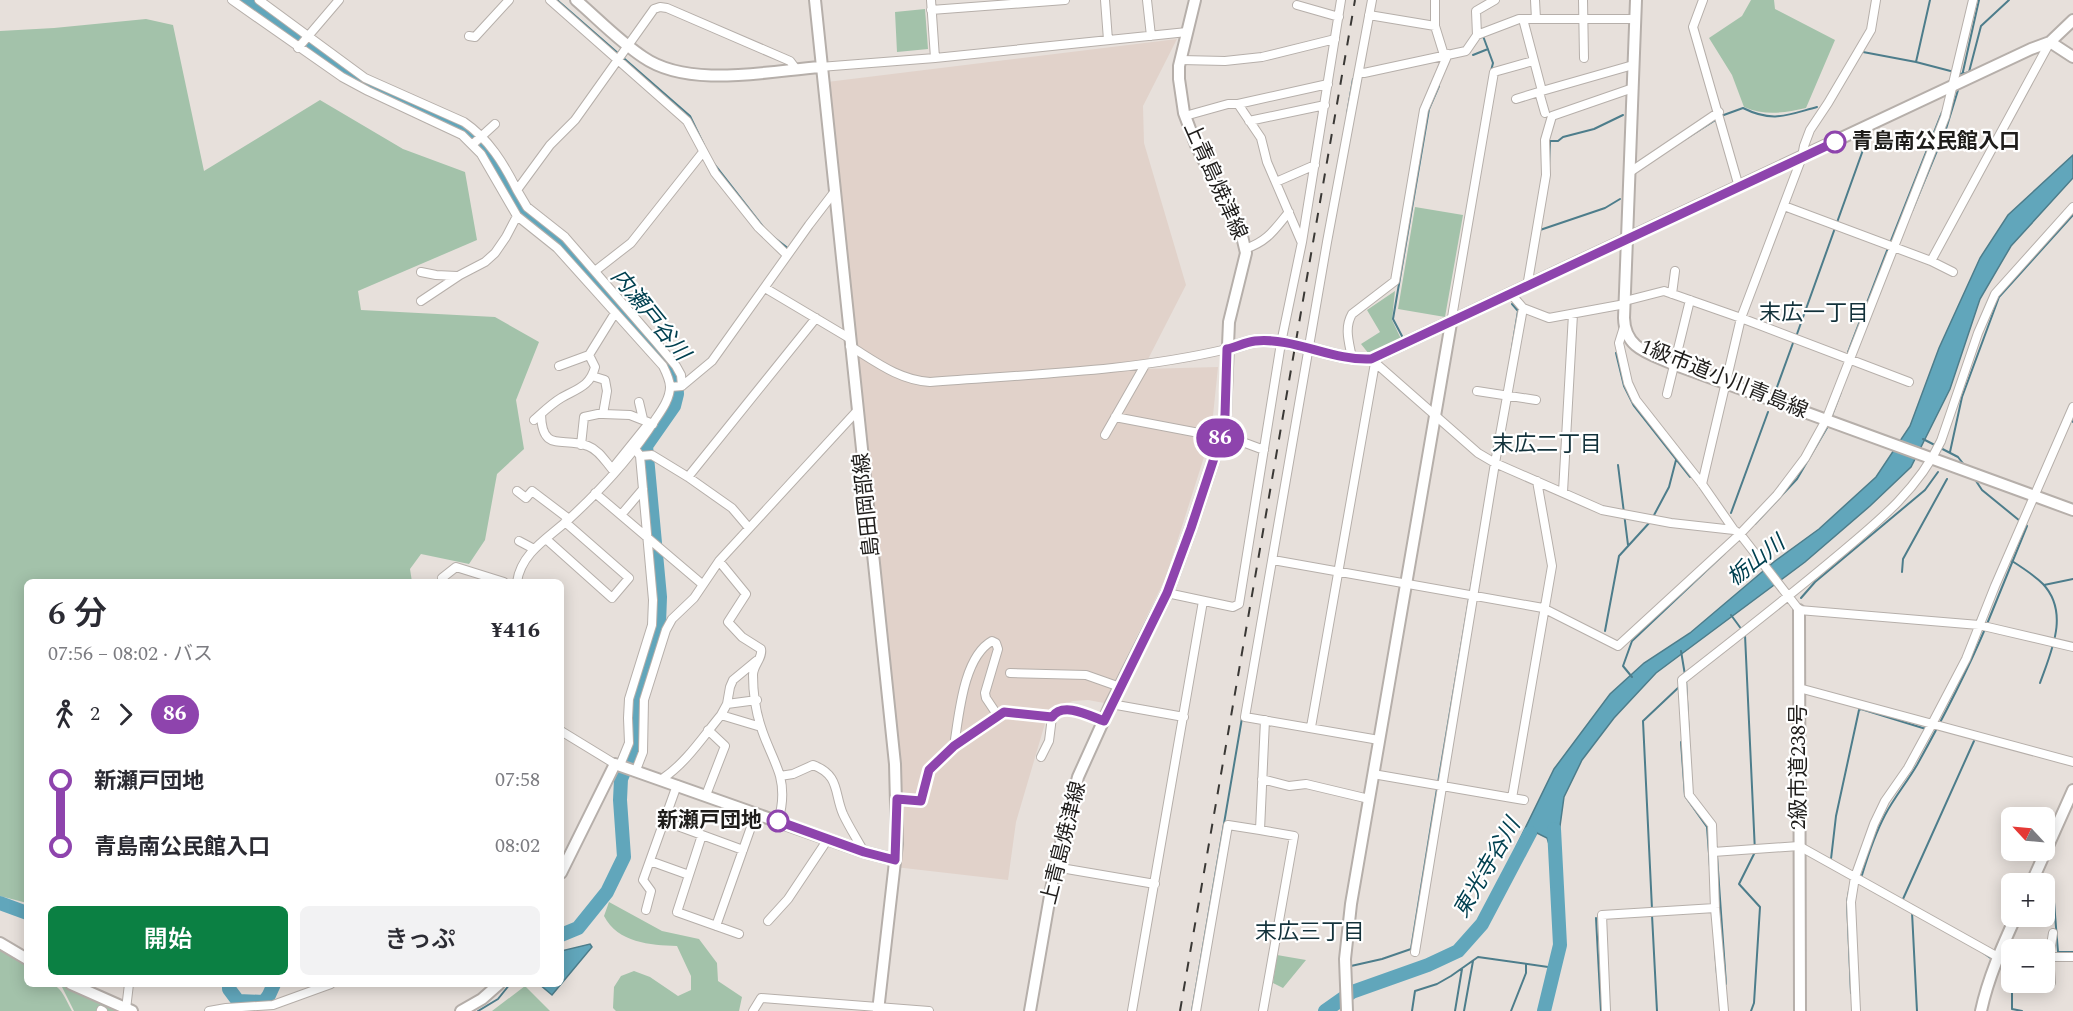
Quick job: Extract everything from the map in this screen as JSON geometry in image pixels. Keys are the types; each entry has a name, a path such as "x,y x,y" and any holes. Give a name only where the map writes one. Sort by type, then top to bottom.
{"street":[{"path":"232,0 342,77 458,133 473,144 488,165 517,216 558,248 663,366 668,374 670,387 667,400 605,476 597,491"},
{"path":"259,0 365,78 464,122 481,136 499,158 527,207 565,237 676,366 681,375 682,386"},
{"path":"298,48 339,0"},
{"path":"469,36 475,37 481,32 509,0"},
{"path":"550,0 687,121 715,173 758,228 788,255"},
{"path":"577,0 644,58 660,66 691,75 712,76 820,68 1187,32"},
{"name":"島田岡部線","path":"815,0 820,68 889,703 897,799 895,860 878,1010"},
{"path":"931,0 935,58"},
{"path":"932,10 977,3 1063,0"},
{"path":"1106,0 1108,40"},
{"path":"1147,0 1151,36"},
{"name":"上青島焼津線","path":"1030,1011 1055,867 1078,777 1111,704 1167,593 1221,436 1225,415 1227,349 1233,302 1245,260 1245,249 1242,236 1196,145 1185,116 1179,78 1195,0"},
{"path":"1167,593 1233,607 1239,604 1281,343 1302,243 1341,0"},
{"path":"1372,0 1357,74 1245,717 1379,740"},
{"path":"1352,358 1348,321 1352,314 1395,281 1424,110 1446,54 1435,26 1435,0"},
{"path":"1359,72 1364,73 1467,51 1477,34 1476,11 1496,0"},
{"path":"1534,0 1536,19"},
{"path":"1583,0 1584,58"},
{"name":"1級市道小川青島線","path":"1635,0 1624,327 1630,341 1673,364 1882,440 1932,455 1959,468 2073,510"},
{"path":"1703,0 1693,27 1739,187"},
{"path":"1702,484 1741,318 1802,157 1810,129 1871,30 1876,0"},
{"path":"1273,560 1543,608 1618,646 1793,476 1826,420 1853,360 1893,247 1958,84 1973,0"},
{"path":"1297,5 1339,17"},
{"path":"517,190 550,145 575,120 654,9 667,8 790,61 796,69"},
{"path":"1369,15 1435,26"},
{"path":"1477,34 1523,19 1635,18"},
{"path":"1523,19 1545,113"},
{"path":"1931,261 2050,42 2073,21"},
{"path":"1181,60 1225,61 1262,57 1335,39"},
{"path":"1373,361 2050,42"},
{"path":"2050,42 2073,57"},
{"path":"1347,1011 1345,983 1351,904 1494,72 1533,61"},
{"path":"1516,99 1633,65"},
{"path":"1185,116 1228,104 1238,104 1328,84"},
{"path":"1527,287 1546,174 1545,140 1552,116 1633,88"},
{"path":"1238,104 1261,138 1267,162 1302,243"},
{"path":"1249,121 1325,105"},
{"path":"1630,172 1719,112"},
{"path":"458,133 464,122"},
{"path":"473,144 495,124"},
{"path":"1913,141 1934,145"},
{"path":"595,272 631,243 703,152"},
{"path":"488,165 499,158"},
{"path":"1276,182 1315,165"},
{"path":"670,387 682,386 712,361 835,191"},
{"path":"1784,206 1931,261 1953,272"},
{"path":"421,302 458,276 485,262 495,253 517,216 527,207"},
{"path":"1724,1011 1715,908 1712,825 1689,795 1682,680 1889,512 1910,490 1941,441 1978,333 1995,294 2073,207"},
{"path":"1245,249 1269,237 1289,212"},
{"path":"1672,294 1675,271"},
{"path":"421,272 458,276"},
{"path":"600,296 609,288"},
{"path":"765,288 816,318 901,377 914,381 930,382 1145,365 1185,359 1254,341 1281,343 1373,361 1434,416 1491,461 1602,510 1737,532"},
{"path":"1512,294 1523,308 1549,318 1664,291 1908,382"},
{"path":"1666,394 1690,300"},
{"path":"1415,952 1443,786 1468,596 1491,461 1523,308"},
{"path":"559,366 590,355 615,313"},
{"path":"1563,492 1573,314"},
{"path":"688,477 816,318"},
{"path":"1624,327 1619,343 1628,383 1636,400 1799,610 1979,625 2073,647"},
{"path":"534,420 560,398 580,389 592,376 595,367 590,355"},
{"path":"1311,727 1373,361"},
{"path":"1105,435 1145,365"},
{"path":"592,376 605,380 607,391 603,414"},
{"path":"1477,391 1536,400"},
{"path":"626,767 629,743 629,699 652,625 653,600 638,453 648,422 639,402"},
{"path":"1856,1011 1851,902 1855,878 1874,824 1885,801 1908,768 1966,658 2073,407"},
{"path":"564,868 626,767 643,752 644,700 666,630 672,619 694,598 719,561 857,411"},
{"path":"541,414 543,432 548,439 557,443 588,446 598,453 612,469"},
{"path":"581,445 584,417 598,414 630,415 648,422"},
{"path":"1115,417 1221,436 1264,450"},
{"path":"638,453 652,455 688,477 732,508 749,528"},
{"path":"518,579 526,557 638,453"},
{"path":"1512,798 1552,560 1537,481"},
{"path":"621,515 643,489"},
{"path":"517,491 526,498 532,491 629,578 612,598 546,539"},
{"path":"597,491 621,515 702,584"},
{"path":"519,542 534,549"},
{"path":"719,561 747,594 728,622 742,637 761,649 762,654 753,674 761,727 775,760 783,790 778,821"},
{"path":"442,578 456,567 494,579"},
{"path":"1132,1011 1203,601"},
{"name":"2級市道238号","path":"1799,610 1800,1011"},
{"path":"954,746 964,688 972,664 983,648 992,641 996,643 998,649 985,693 998,716"},
{"path":"662,779 682,762 721,715 727,704 733,680 760,658"},
{"path":"1010,673 1086,675 1120,687"},
{"path":"1799,688 2073,762"},
{"path":"727,704 756,700"},
{"path":"1111,704 1184,717"},
{"path":"1041,757 1049,741 1052,717 1059,710 1068,709 1104,721"},
{"path":"897,799 921,801 929,770 954,746 1004,712 1052,717"},
{"path":"721,715 761,727"},
{"path":"1260,830 1265,720"},
{"path":"706,795 725,746 708,730"},
{"path":"564,733 626,767 864,852 895,860"},
{"path":"780,776 793,774 813,765 826,772 835,782 843,813 864,852"},
{"path":"1373,774 1524,800"},
{"path":"1262,779 1289,786 1306,784 1369,799"},
{"path":"646,910 651,891 643,880 677,785"},
{"path":"2036,873 2073,790"},
{"path":"716,926 756,813"},
{"path":"664,821 743,850"},
{"path":"1196,1011 1228,825 1294,836 1263,1011"},
{"path":"702,835 677,912 739,934"},
{"path":"768,921 788,899 828,839"},
{"path":"1713,852 1799,846 1998,957"},
{"path":"650,861 689,874"},
{"path":"1055,867 1155,884"},
{"path":"1606,1011 1602,915 1715,908"},
{"path":"1981,1011 1985,993 2011,927"},
{"path":"2052,939 2053,933"},
{"path":"0,944 24,957"},
{"path":"2055,957 2073,957"},
{"path":"78,987 129,1010 129,987"},
{"path":"208,1011 273,1005 323,987"},
{"path":"461,1011 482,999 496,987"},
{"path":"753,1011 760,998 878,1010 929,1011"}],"shaded area":[{"path":"1177,39 1143,106 1144,143 1186,285 1143,369 1218,367 1211,435 1166,577 1104,703 1088,700 1073,701 1049,710 1016,822 1008,880 895,867 904,824 901,774 827,82"}],"green space":[{"path":"1751,0 1774,0 1775,9 1835,40 1806,108 1775,113 1759,112 1744,107 1732,75 1709,38 1742,16"},
{"path":"925,9 928,49 897,52 895,12"},
{"path":"146,19 173,25 204,171 320,100 403,149 465,172 477,240 358,291 361,310 495,317 539,342 516,400 524,449 497,474 485,540 469,564 421,554 410,569 412,579 24,579 24,902 0,896 0,31"},
{"path":"1415,207 1463,215 1445,317 1398,309"},
{"path":"1395,291 1392,320 1402,341 1369,354 1361,344 1380,332 1367,310"},
{"path":"609,902 662,931 699,939 717,963 718,981 742,997 739,1011 616,1011 613,1008 614,987 621,976 634,971 650,977 678,996 691,990 691,976 677,946 636,941 626,937 610,925 604,916"},
{"path":"0,945 24,964 24,987 56,987 72,1011 0,1011"},
{"path":"1277,955 1306,960 1283,988 1273,983"},
{"path":"62,987 126,1011 74,1011"},
{"path":"526,987 550,1011 492,1011"}],"water":[{"path":"2073,155 2073,178 2011,246 1980,299 1950,389 1911,467 1805,562 1656,673 1614,718 1582,760 1564,797 1557,848 1550,847 1547,838 1537,833 1525,849 1516,847 1554,769 1610,694 1644,663 1690,633 1775,561 1819,529 1876,477 1910,426 1939,348 1980,258 2008,215"},
{"path":"590,944 592,947 564,981 564,950"},
{"path":"543,987 559,987 552,995"}],"waterway":[{"name":"内瀬戸谷川","path":"247,0 362,84 456,125 472,135 499,167 519,206 560,242 670,365 676,378 677,394 674,406 646,446 660,597 659,624 640,683 635,708 636,736 633,751 621,779 620,800 624,857 607,892 578,928 564,934"},
{"path":"557,0 690,116 704,145"},
{"path":"1916,62 1930,0"},
{"path":"1962,76 1979,0"},
{"path":"1863,52 1962,74 1969,72 1981,26 2009,0"},
{"path":"1483,36 1493,63 1491,71"},
{"path":"1473,55 1488,49"},
{"path":"1347,114 1353,79"},
{"path":"1403,338 1393,319 1429,109 1439,86"},
{"path":"1912,211 1946,129 1959,87"},
{"path":"1721,116 1743,108 1763,115 1780,116 1817,107"},
{"path":"1890,243 1942,112"},
{"path":"1549,166 1550,141 1558,141 1563,137 1594,129 1623,115"},
{"path":"1684,140 1717,119"},
{"path":"1797,334 1868,136"},
{"path":"712,161 764,228"},
{"path":"1540,230 1605,208 1620,199"},
{"path":"1950,452 1962,397 1999,297 2073,215"},
{"path":"772,236 789,249"},
{"path":"1848,352 1888,248"},
{"path":"1511,354 1518,311 1512,304"},
{"path":"1777,387 1793,343"},
{"path":"1616,353 1624,386 1634,406 1690,477"},
{"path":"1831,418 1841,392"},
{"path":"1731,513 1768,412"},
{"path":"1755,524 1797,479 1828,426"},
{"path":"1923,439 1958,457 1965,466"},
{"path":"1653,517 1669,487 1676,460"},
{"path":"1618,465 1628,545"},
{"path":"1801,598 1815,582 1925,490 1938,472"},
{"path":"1974,478 1982,490 2020,521"},
{"path":"1902,572 1903,559 1947,479"},
{"path":"1605,631 1619,556 1650,522"},
{"path":"1987,624 2027,526 2025,524"},
{"path":"1632,677 1623,666 1632,641 1725,553"},
{"path":"1438,783 1476,558"},
{"path":"2012,561 2043,584 2051,595 2055,607 2056,633 2040,683"},
{"path":"2044,585 2073,579"},
{"path":"1731,615 1742,630"},
{"path":"1859,876 1862,875 1885,815 1917,765 1985,629"},
{"path":"1745,635 1755,852 1739,884 1760,907 1754,1003 1751,1011"},
{"path":"1681,651 1685,675"},
{"path":"1686,680 1689,738"},
{"path":"1652,909 1643,721 1679,687"},
{"path":"1831,859 1836,816 1859,710 1926,729"},
{"path":"1192,1011 1242,718"},
{"path":"1903,899 1974,741"},
{"path":"1685,742 1681,742 1685,796 1707,827 1710,867"},
{"path":"1351,966 1411,949 1437,789"},
{"name":"栃山川","path":"1544,1011 1560,945 1554,829"},
{"name":"東光寺谷川","path":"1325,1011 1352,992 1428,965 1458,951 1482,924 1530,833"},
{"path":"1717,856 1726,984"},
{"path":"1849,891 1847,902 1851,993"},
{"name":"内瀬戸谷川","path":"0,903 24,912"},
{"path":"1912,912 1917,1011"},
{"path":"2055,914 2058,952 2073,952"},
{"path":"1652,915 1657,1011"},
{"path":"1596,918 1601,1011"},
{"path":"1715,950 1717,974"},
{"path":"1982,952 1992,959"},
{"path":"1412,1011 1415,991 1437,984 1478,957 1555,968"},
{"path":"1464,1011 1473,961"},
{"path":"1511,1011 1526,973 1526,964"},
{"path":"1455,1011 1462,969"},
{"name":"内瀬戸谷川","path":"229,987 238,1001 264,1002 273,987"},
{"path":"478,1011 498,999 508,987"},
{"path":"2012,993 2012,1009 2022,1011"}],"railway":[{"path":"1180,1011 1355,0"}],"bus line":[{"name":"86","path":"778,821 864,852 895,860 897,799 921,801 929,770 954,746 1004,712 1052,717 1055,712 1068,709 1104,721 1167,593 1191,528 1220,440 1225,415 1227,349 1254,341 1281,343 1363,360 1371,359 1835,142"}],"place":[{"name":"青島南公民館入口","path":"1835,142"},
{"name":"新瀬戸団地","path":"778,821"}],"district":[{"name":"末広一丁目","path":"1814,313"},
{"name":"末広二丁目","path":"1547,444"},
{"name":"末広三丁目","path":"1310,932"}]}
